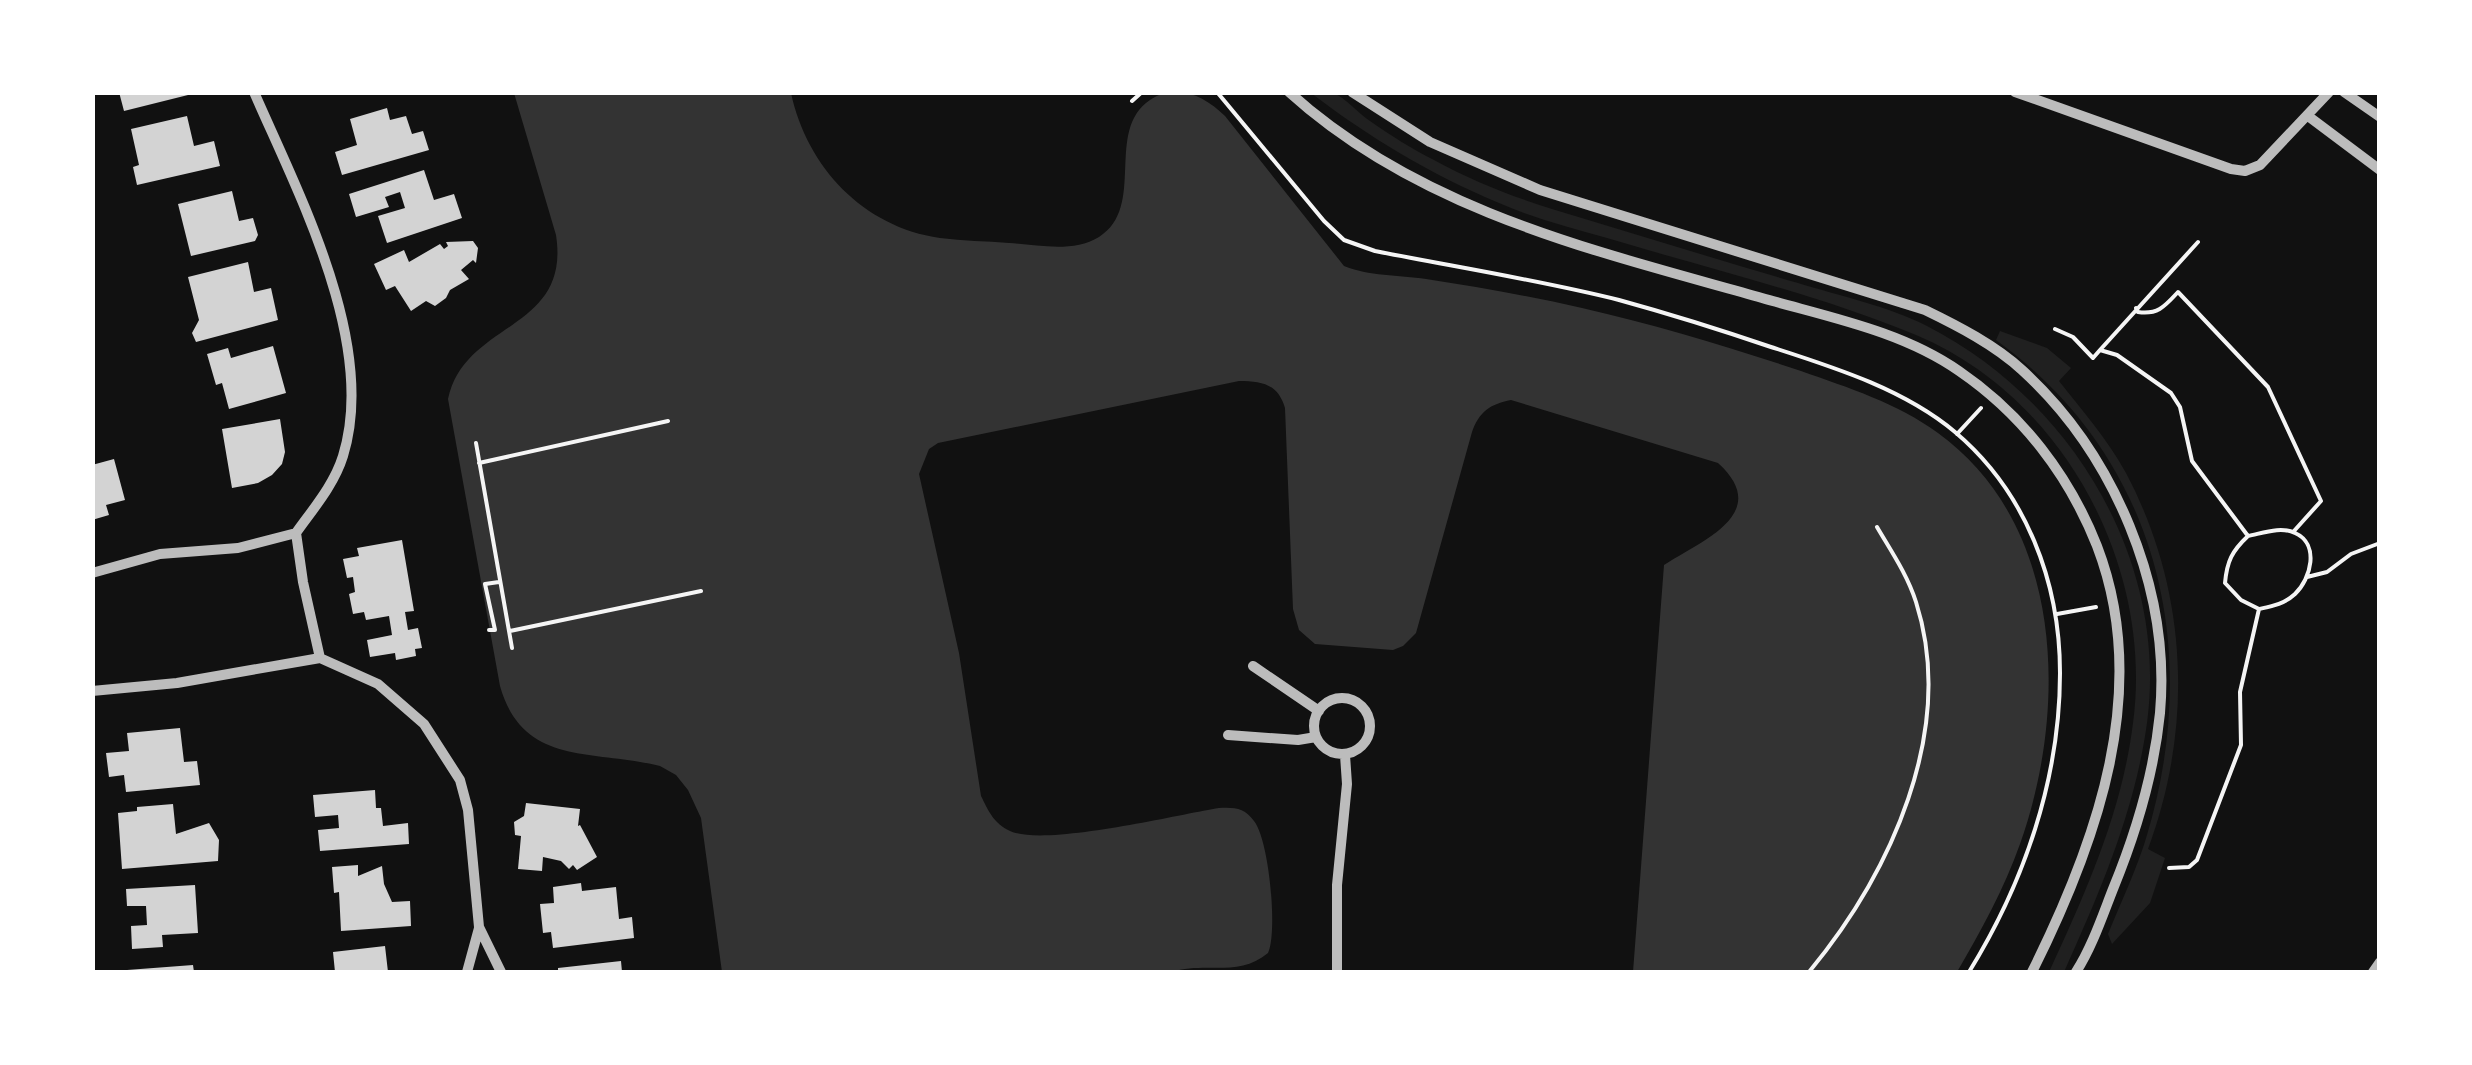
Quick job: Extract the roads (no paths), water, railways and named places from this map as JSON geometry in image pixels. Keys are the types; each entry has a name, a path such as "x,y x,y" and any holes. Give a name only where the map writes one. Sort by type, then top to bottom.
{"street":[{"path":"92,574 160,554 238,548 296,533 330,486 343,456 351,395 338,304 308,214 254,92"},
{"path":"1288,92 1359,146 1454,198 1519,226 1900,340 1960,371 1992,396 2044,449 2086,516 2116,604 2120,672 2114,742 2094,828 2060,918 2032,972"},
{"path":"1352,92 1430,142 1540,190 1925,310 2020,368 2046,394 2096,462 2133,534 2152,597 2160,661 2160,712 2143,803 2122,867 2076,972"},
{"path":"2015,92 2231,170 2246,172 2260,165 2329,92"},
{"path":"2344,92 2380,117"},
{"path":"2308,116 2380,170"},
{"path":"296,533 320,658"},
{"path":"92,690 177,682 320,658 378,684 424,724 460,780 468,810 480,928 501,972"},
{"path":"1253,666 1319,710"},
{"path":"1342,698 1360,704 1370,730 1362,746 1344,754 1327,750 1314,728 1319,710 1342,698"},
{"path":"1228,735 1298,740 1316,737"},
{"path":"1337,972 1337,885 1347,784 1344,754"},
{"path":"467,972 480,928"},
{"path":"2374,972 2380,962"}]}
